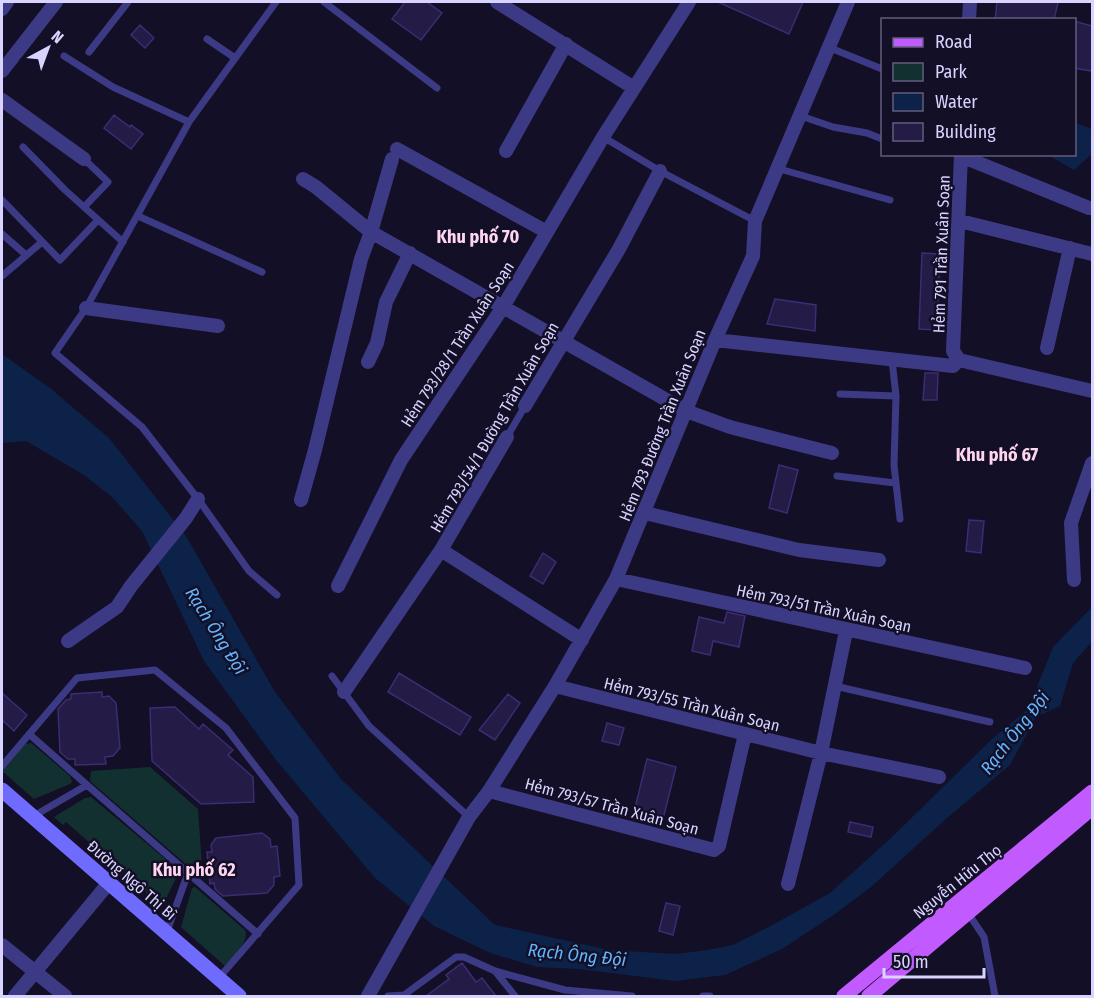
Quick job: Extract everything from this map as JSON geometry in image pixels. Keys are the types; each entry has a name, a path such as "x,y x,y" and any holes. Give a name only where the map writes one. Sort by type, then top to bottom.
{"main road":[{"name":"Nguyễn Hữu Thọ","path":"844,996 1092,792"},
{"name":"Nguyễn Hữu Thọ","path":"868,996 1092,808"}],"street":[{"path":"2,9 7,2"},
{"path":"497,2 634,88"},
{"name":"Hẻm 793/28/1 Trần Xuân Soạn","path":"338,586 401,460 503,307 603,137 689,2"},
{"path":"969,18 970,2"},
{"path":"2,71 52,3"},
{"name":"Hẻm 793 Đường Trần Xuân Soạn","path":"368,996 459,835 555,686 616,579 715,340 753,256 755,221 828,47 844,3"},
{"path":"506,151 566,44"},
{"path":"2,100 84,159"},
{"path":"301,500 361,259 394,154 547,232"},
{"name":"Hẻm 791 Trần Xuân Soạn","path":"959,360 953,351 961,156"},
{"path":"963,156 1089,208"},
{"name":"Hẻm 793/54/1 Đường Trần Xuân Soạn","path":"525,406 619,249 660,171"},
{"path":"303,179 342,207 371,232 686,411 730,427 832,453"},
{"path":"960,221 1092,254"},
{"path":"1047,348 1070,248"},
{"path":"368,362 377,343 386,302 410,253"},
{"path":"86,308 218,326"},
{"path":"715,340 953,366 959,360 1092,391"},
{"name":"Hẻm 793/54/1 Đường Trần Xuân Soạn","path":"344,692 441,550 507,437"},
{"path":"1074,580 1071,523 1092,463"},
{"path":"68,641 117,607 130,586 186,518 198,499"},
{"path":"645,513 798,550 879,560"},
{"path":"441,550 582,640"},
{"name":"Hẻm 793/51 Trần Xuân Soạn","path":"616,579 846,631 1025,668"},
{"path":"788,884 821,753 846,631"},
{"name":"Hẻm 793/55 Trần Xuân Soạn","path":"555,686 821,753 939,777"},
{"name":"Hẻm 793/57 Trần Xuân Soạn","path":"489,791 714,850 719,846 746,734"},
{"name":"Đường Ngô Thị Bì","path":"2,790 239,996"},
{"path":"15,996 108,884"},
{"path":"2,945 65,996"}],"lane":[{"path":"89,52 128,2"},
{"path":"276,2 189,123 86,308 55,353 142,427 198,499 249,571 277,595"},
{"path":"324,2 437,88"},
{"path":"207,39 235,58"},
{"path":"828,47 881,69"},
{"path":"64,56 113,87 189,123"},
{"path":"798,115 832,127 867,133 881,139"},
{"path":"603,137 660,171 755,221"},
{"path":"22,147 123,242"},
{"path":"84,159 108,182 84,207"},
{"path":"776,168 890,200"},
{"path":"2,200 60,260 98,220"},
{"path":"138,216 262,272"},
{"path":"2,234 27,255"},
{"path":"2,276 42,242"},
{"path":"892,360 896,396 896,483 900,519"},
{"path":"840,394 896,396"},
{"name":"Hẻm 793/54/1 Đường Trần Xuân Soạn","path":"507,437 525,406"},
{"path":"837,476 896,483"},
{"path":"2,766 78,678 155,670 226,728 295,818 299,885 218,979"},
{"path":"332,676 369,726 470,817"},
{"path":"835,686 990,722"},
{"path":"29,734 258,934"},
{"path":"32,817 87,786"},
{"path":"166,934 188,873"},
{"path":"968,913 984,937 995,996"},
{"path":"388,996 404,995 456,957 464,957 495,972 565,990 632,996"},
{"path":"495,972 515,996"},
{"path":"704,996 710,996"}],"green space":[{"path":"31,743 70,776 72,782 70,784 34,799 2,771 25,744"},
{"path":"150,767 198,809 202,865 188,866 90,781 91,771"},
{"path":"91,797 175,867 176,878 161,909 152,901 153,898 66,822 63,825 54,817 85,798"},
{"path":"195,887 245,930 243,944 225,966 181,927 192,888"}],"water":[{"path":"1076,123 1092,129 1092,154 1074,170 1050,156 1076,156"},
{"name":"Rạch Ông Đội","path":"2,354 50,388 109,438 186,536 275,692 341,779 495,925 609,950 676,954 733,945 830,893 892,837 992,739 1028,709 1053,647 1092,607 1092,642 1073,663 1060,706 1036,717 1010,765 871,887 782,949 725,975 675,981 579,969 537,967 490,953 434,926 375,878 276,760 204,661 142,531 113,498 84,475 26,441 2,443"}],"building":[{"path":"405,2 427,2 442,13 421,40 392,19"},
{"path":"718,2 803,2 789,34"},
{"path":"997,2 1058,2 1054,18 995,18"},
{"path":"1076,22 1092,26 1092,71 1076,68"},
{"path":"140,25 154,38 145,48 131,35"},
{"path":"114,115 143,134 131,149 104,128"},
{"path":"922,253 940,254 937,330 919,329"},
{"path":"775,299 816,305 815,331 767,324"},
{"path":"925,373 938,373 937,400 923,400"},
{"path":"779,465 798,470 787,513 769,508"},
{"path":"969,520 984,521 981,553 966,551"},
{"path":"543,553 556,562 543,584 530,576"},
{"path":"727,612 745,616 739,647 713,641 710,655 692,651 699,617 724,623"},
{"path":"399,673 471,717 460,735 388,692"},
{"path":"102,692 102,697 109,696 116,703 120,748 113,756 105,757 106,764 75,765 75,759 68,759 60,752 58,709 66,700 71,699 71,694"},
{"path":"2,693 27,715 14,731 2,720"},
{"path":"508,694 520,703 495,740 479,730"},
{"path":"175,707 199,729 203,724 233,750 228,755 253,777 254,802 201,804 152,761 150,708"},
{"path":"607,723 624,728 619,745 602,741"},
{"path":"647,759 676,767 664,815 635,808"},
{"path":"850,822 873,827 871,837 848,832"},
{"path":"262,833 270,839 271,847 277,846 280,876 274,877 274,885 267,893 223,896 215,889 214,883 210,884 207,852 212,852 211,845 216,838"},
{"path":"666,903 680,906 673,935 659,931"},
{"path":"462,963 476,982 482,978 496,996 426,996 449,979 446,975"}],"district":[{"name":"Khu phố 70","path":"478,237"},
{"name":"Khu phố 67","path":"997,455"},
{"name":"Khu phố 62","path":"194,870"}]}
